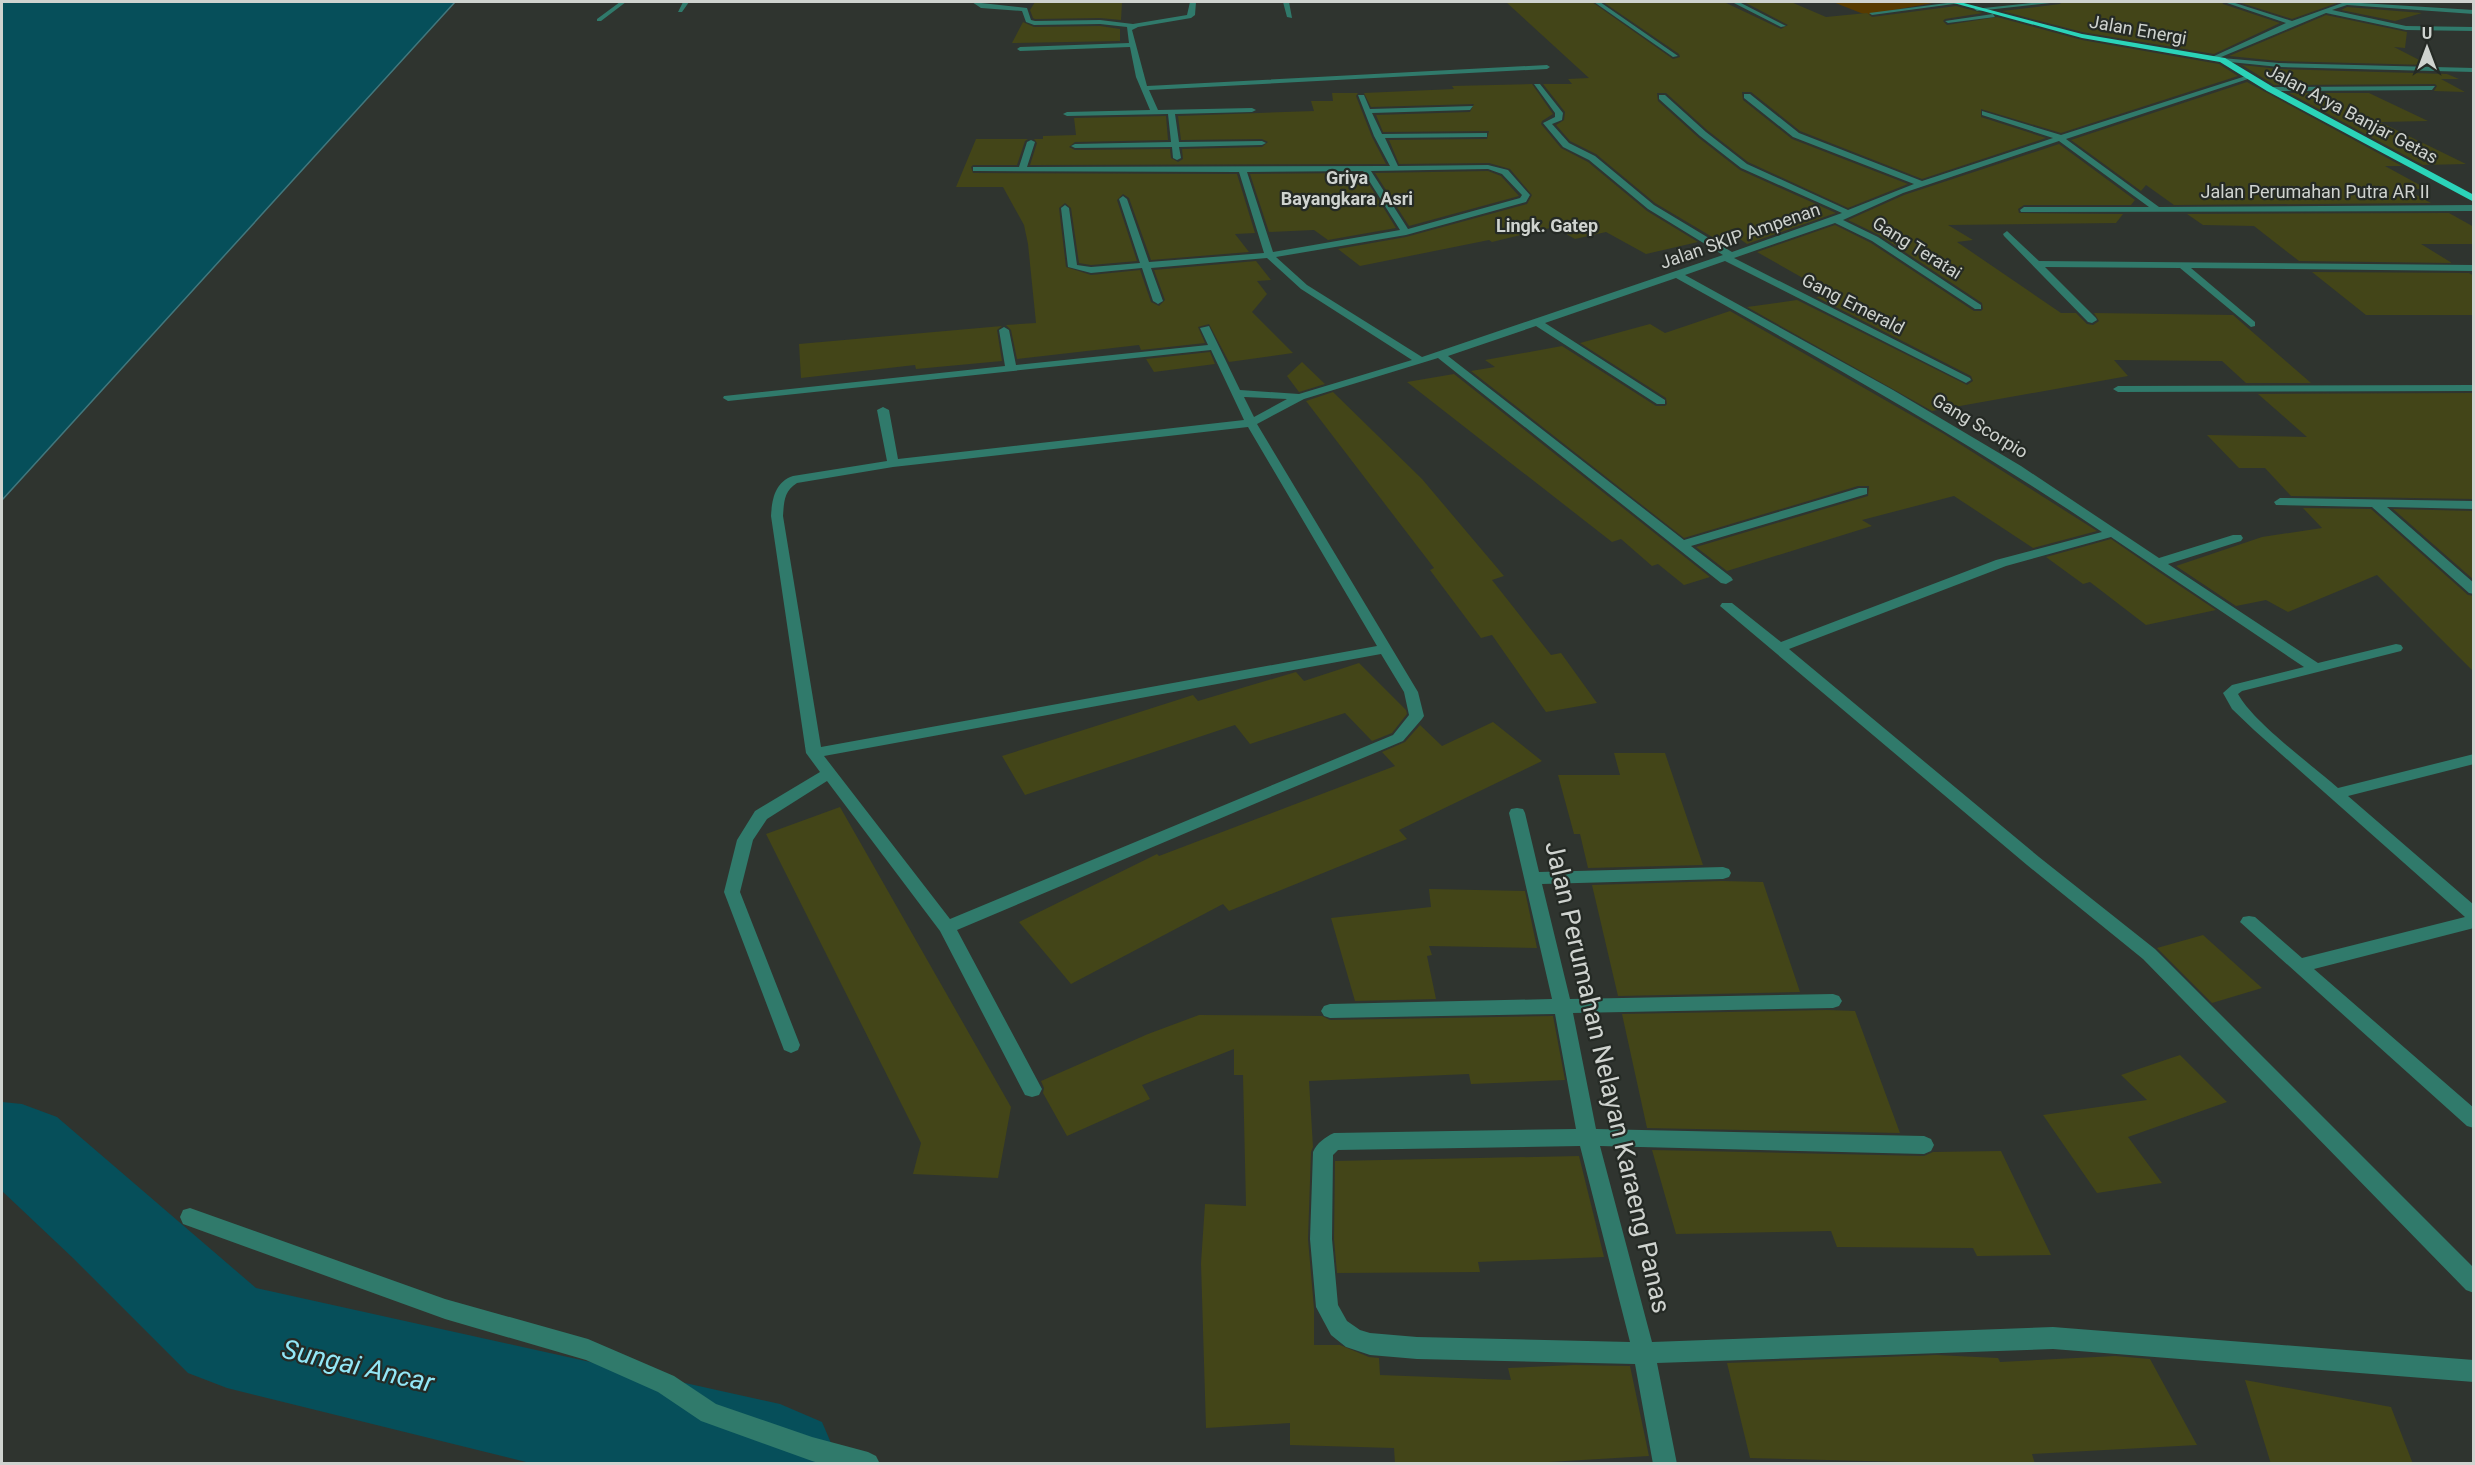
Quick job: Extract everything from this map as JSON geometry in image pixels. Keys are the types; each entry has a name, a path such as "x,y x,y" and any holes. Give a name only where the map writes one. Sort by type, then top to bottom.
{"highway":[{"name":"Jalan Energi","path":"1956,2 2102,40 2218,59"},
{"name":"Jalan Arya Banjar Getas","path":"2218,59 2474,199"}],"street":[{"path":"599,20 623,2"},
{"path":"680,11 686,2"},
{"path":"975,2 981,6 1025,9 1028,21 1034,23 1100,22 1132,26 1189,17 1192,15 1193,2"},
{"path":"1286,2 1290,17"},
{"path":"1597,2 1675,56"},
{"path":"1735,2 1783,26"},
{"path":"1872,13 1956,2"},
{"path":"1977,9 2057,2"},
{"path":"2227,2 2295,22 2313,24"},
{"path":"2218,59 2295,22 2348,2 2474,12"},
{"path":"2326,11 2406,28 2474,28"},
{"path":"1948,21 2002,15"},
{"path":"1132,26 1129,29 1140,77 1155,112"},
{"path":"1020,49 1133,45"},
{"path":"2218,59 2294,65 2474,70"},
{"path":"1146,88 1546,67"},
{"name":"Jalan SKIP Ampenan","path":"1235,393 1300,397 1420,360 1836,220 1848,213 2059,137 2249,77"},
{"name":"Gang Emerald","path":"1537,86 1559,113 1559,118 1547,123 1566,145 1592,159 1631,192 1686,231 1727,256 1966,380"},
{"path":"2270,89 2432,88"},
{"path":"1747,96 1796,135 1924,185"},
{"path":"1361,97 1395,168"},
{"path":"1662,97 1703,134 1744,165 1848,213"},
{"path":"1368,111 1470,108"},
{"path":"1067,114 1252,110"},
{"path":"1171,111 1177,158"},
{"path":"1985,113 2059,137 2156,208"},
{"path":"1378,136 1484,135"},
{"path":"1022,169 1031,142"},
{"path":"1075,146 1262,143"},
{"path":"976,169 1496,168 1512,177 1526,195 1523,200 1511,205 1406,232 1269,255 1148,266 1076,269 1073,267 1065,208"},
{"path":"1366,169 1406,232"},
{"path":"1242,170 1269,255 1304,287 1420,360"},
{"path":"1123,199 1148,266 1158,301"},
{"name":"Jalan Perumahan Putra AR II","path":"2024,210 2474,208"},
{"name":"Gang Teratai","path":"1836,220 1875,239 1978,307"},
{"path":"2007,234 2092,320"},
{"path":"2037,264 2474,268"},
{"path":"2183,266 2251,324"},
{"name":"Gang Scorpio","path":"1678,275 1890,392 2017,469 2314,668"},
{"path":"1537,322 1661,402"},
{"path":"947,927 1398,738 1417,716 1417,706 1411,692 1251,423 1205,328"},
{"path":"1004,330 1011,367"},
{"path":"728,398 1214,347"},
{"path":"1438,354 1726,580"},
{"path":"2118,389 2474,388"},
{"path":"1032,1089 947,927 814,753 777,516 778,496 784,486 793,480 893,463 1251,423 1300,397"},
{"path":"883,410 893,463"},
{"path":"1682,545 1863,491"},
{"path":"2280,502 2474,505"},
{"path":"2376,504 2474,590"},
{"path":"1779,648 2001,563 2112,533"},
{"path":"2157,563 2237,538"},
{"path":"1727,606 2033,861 2149,954 2474,1282"},
{"path":"2397,648 2237,688 2230,693 2237,706 2259,727 2474,915"},
{"path":"814,753 1386,649"},
{"path":"2335,794 2474,759"},
{"path":"791,1046 732,892 744,840 761,815 828,773"},
{"name":"Jalan Perumahan Nelayan Karaeng Panas","path":"1517,813 1563,1008 1588,1137 1644,1353 1665,1464"},
{"path":"1534,878 1724,873"},
{"path":"2299,966 2474,921"},
{"path":"2249,922 2473,1118"},
{"path":"1330,1011 1833,1001"},
{"path":"1924,1145 1588,1137 1334,1142 1323,1152 1321,1239 1327,1307 1339,1328 1354,1339 1370,1344 1417,1348 1644,1353 2053,1338 2474,1371"},
{"path":"190,1216 445,1309 588,1350 666,1384 709,1413 812,1449 868,1464"}],"shaded area":[{"path":"1833,2 1938,2 1866,15"}],"water":[{"path":"2,2 455,2 2,500"}],"building":[{"path":"1035,2 1122,2 1121,20 1035,19 1030,10"},
{"path":"1506,2 1592,2 1673,59 1680,57 1679,54 1603,2 1724,2 1781,29 1788,25 1746,3 1791,2 1826,17 1867,13 1872,17 1956,6 1983,13 1945,19 1943,21 1947,25 1997,17 2082,40 2219,64 2238,76 2061,133 1981,109 1981,117 2046,138 1922,179 1800,131 1751,92 1742,92 1743,100 1792,139 1908,184 1848,208 1748,162 1707,130 1666,93 1657,93 1658,101 1699,138 1740,170 1836,213 1747,244 1733,234 1714,238 1655,203 1596,154 1570,141 1556,125 1564,120 1565,112 1543,84 1572,84 1568,79 1589,78"},
{"path":"2062,2 2222,2 2280,23 2214,54 2082,32 2002,11"},
{"path":"2238,2 2340,2 2292,19"},
{"path":"2347,7 2422,13 2395,21 2341,10"},
{"path":"2326,15 2407,32 2405,48 2394,47 2429,65 2279,61 2229,56"},
{"path":"1023,22 1034,27 1100,26 1120,29 1120,41 1012,43"},
{"path":"2242,65 2279,69 2447,74 2459,79 2441,79 2465,92 2434,91 2437,86 2435,84 2274,85"},
{"path":"2247,82 2402,166 2385,166 2427,189 2406,189 2431,203 2174,205 2146,185 2141,191 2071,140"},
{"path":"1532,84 1553,114 1541,124 1561,148 1588,162 1647,211 1698,242 1646,254 1606,232 1575,239 1554,227 1492,242 1489,240 1360,266 1338,249 1406,237 1527,204 1532,195 1510,169 1489,163 1399,164 1389,140 1487,139 1489,131 1383,132 1376,115 1470,112 1474,104 1371,107 1364,93 1454,89 1452,86"},
{"path":"1332,93 1358,93 1356,96 1372,137 1386,164 1030,165 1037,143 1034,139 1043,139 1043,136 1076,135 1074,118 1166,116 1168,140 1075,142 1069,147 1075,150 1170,149 1171,158 1178,162 1183,159 1182,149 1262,147 1268,142 1262,139 1181,140 1178,116 1314,111 1311,101 1333,101"},
{"path":"2289,93 2369,93 2428,121 2380,122 2466,164 2423,165"},
{"path":"976,139 1028,139 1025,141 1017,165 973,165 971,167 973,173 1237,174 1255,233 1235,234 1249,252 1151,260 1129,198 1123,194 1117,200 1137,261 1091,265 1079,263 1071,208 1065,203 1059,208 1066,267 1091,275 1140,270 1151,302 1159,306 1165,300 1154,270 1256,261 1271,280 1257,281 1267,294 1252,312 1293,353 1229,362 1209,324 1198,327 1205,343 1141,350 1139,345 1017,359 1011,330 1006,325 1036,323 1028,244 1024,225 1003,187 956,187"},
{"path":"2059,144 2135,200 2131,205 2024,205 2018,209 2019,213 2123,214 2116,223 1948,225 1973,240 1957,242 2061,313 2076,313 2087,324 2093,325 2099,321 2094,313 2233,315 2311,383 2246,383 2222,361 2114,360 2128,376 1932,411 1747,307 1797,300 1967,385 1973,381 1971,376 1816,297 1833,295 1757,252 1835,225 1871,243 1974,311 1981,311 1982,303 1879,235 1848,220 1904,195"},
{"path":"1488,171 1501,176 1519,196 1409,226 1375,173"},
{"path":"1362,173 1396,228 1328,240 1314,230 1269,232 1250,174"},
{"path":"2449,213 2474,227 2474,244 2421,244 2452,263 2299,261 2254,226 2203,225 2187,214"},
{"path":"2312,272 2469,273 2474,276 2474,315 2366,315"},
{"path":"1730,311 1944,434 2097,531 2033,548 1954,496 1862,520 1872,526 1727,571 1696,547 1868,496 1869,486 1858,486 1684,538 1471,371 1495,367 1485,360 1562,346 1656,406 1665,406 1666,398 1580,343 1650,324 1665,333"},
{"path":"1002,326 997,330 1002,361 916,369 915,365 801,378 799,344"},
{"path":"1210,352 1215,364 1154,372 1146,359"},
{"path":"1302,362 1325,384 1299,392 1287,376"},
{"path":"1454,374 1710,577 1684,585 1658,564 1652,566 1621,539 1612,542 1407,382"},
{"path":"1333,392 1422,479 1504,576 1492,580 1551,655 1561,653 1597,703 1546,712 1492,635 1481,638 1430,570 1434,568 1306,401"},
{"path":"2474,393 2474,499 2291,496 2265,468 2239,468 2207,435 2307,437 2258,394"},
{"path":"2303,508 2371,509 2468,595 2474,596 2474,672 2377,575 2288,612 2266,600 2236,606 2176,566 2262,537 2322,528"},
{"path":"2393,509 2474,511 2474,580"},
{"path":"2111,539 2216,610 2146,625 2090,582 2083,584 2046,557"},
{"path":"1359,663 1406,710 1407,714 1392,733 1372,741 1345,713 1250,744 1235,725 1025,795 1002,756 1193,695 1198,701 1296,672 1304,681"},
{"path":"1493,722 1542,761 1399,830 1407,839 1229,911 1223,904 1071,984 1019,922 1157,854 1159,856 1395,766 1382,752 1405,742 1420,725 1442,746"},
{"path":"1614,753 1665,753 1703,865 1588,868 1580,834 1574,834 1558,775 1620,775"},
{"path":"840,807 1011,1107 998,1178 913,1174 921,1143 766,834"},
{"path":"1763,882 1800,992 1618,996 1592,885"},
{"path":"1429,889 1525,891 1537,948 1429,946 1432,955 1427,956 1436,999 1355,1001 1331,918 1431,907"},
{"path":"2203,935 2262,988 2212,1003 2157,948"},
{"path":"1855,1011 1900,1133 1647,1128 1622,1014"},
{"path":"1199,1015 1322,1016 1330,1020 1553,1016 1565,1080 1471,1084 1469,1074 1309,1081 1313,1147 1308,1239 1314,1309 1314,1345 1340,1345 1369,1357 1379,1358 1380,1375 1511,1380 1508,1368 1574,1365 1630,1366 1649,1456 1515,1464 1395,1464 1394,1448 1290,1445 1290,1423 1206,1428 1201,1263 1205,1204 1246,1206 1243,1075 1234,1075 1234,1049 1142,1085 1150,1099 1067,1136 1043,1093 1044,1088 1041,1081 1148,1034"},
{"path":"2180,1055 2227,1102 2128,1137 2162,1183 2097,1193 2043,1115 2147,1100 2121,1075"},
{"path":"1652,1150 1924,1156 1933,1152 2001,1151 2051,1255 1977,1256 1973,1248 1837,1247 1831,1231 1676,1234"},
{"path":"1579,1156 1604,1257 1478,1262 1480,1272 1337,1273 1334,1239 1335,1161"},
{"path":"1936,1355 1998,1358 2000,1362 2115,1356 2150,1359 2197,1445 2032,1454 2035,1464 1904,1464 1904,1462 1750,1458 1727,1363"},
{"path":"2245,1380 2391,1407 2413,1464 2271,1464"}],"waterway":[{"name":"Sungai Ancar","path":"2,1145 22,1147 111,1226 227,1335 780,1464"}],"district":[{"name":"Griya Bayangkara Asri","path":"1347,188"},
{"name":"Lingk. Gatep","path":"1547,226"}]}
